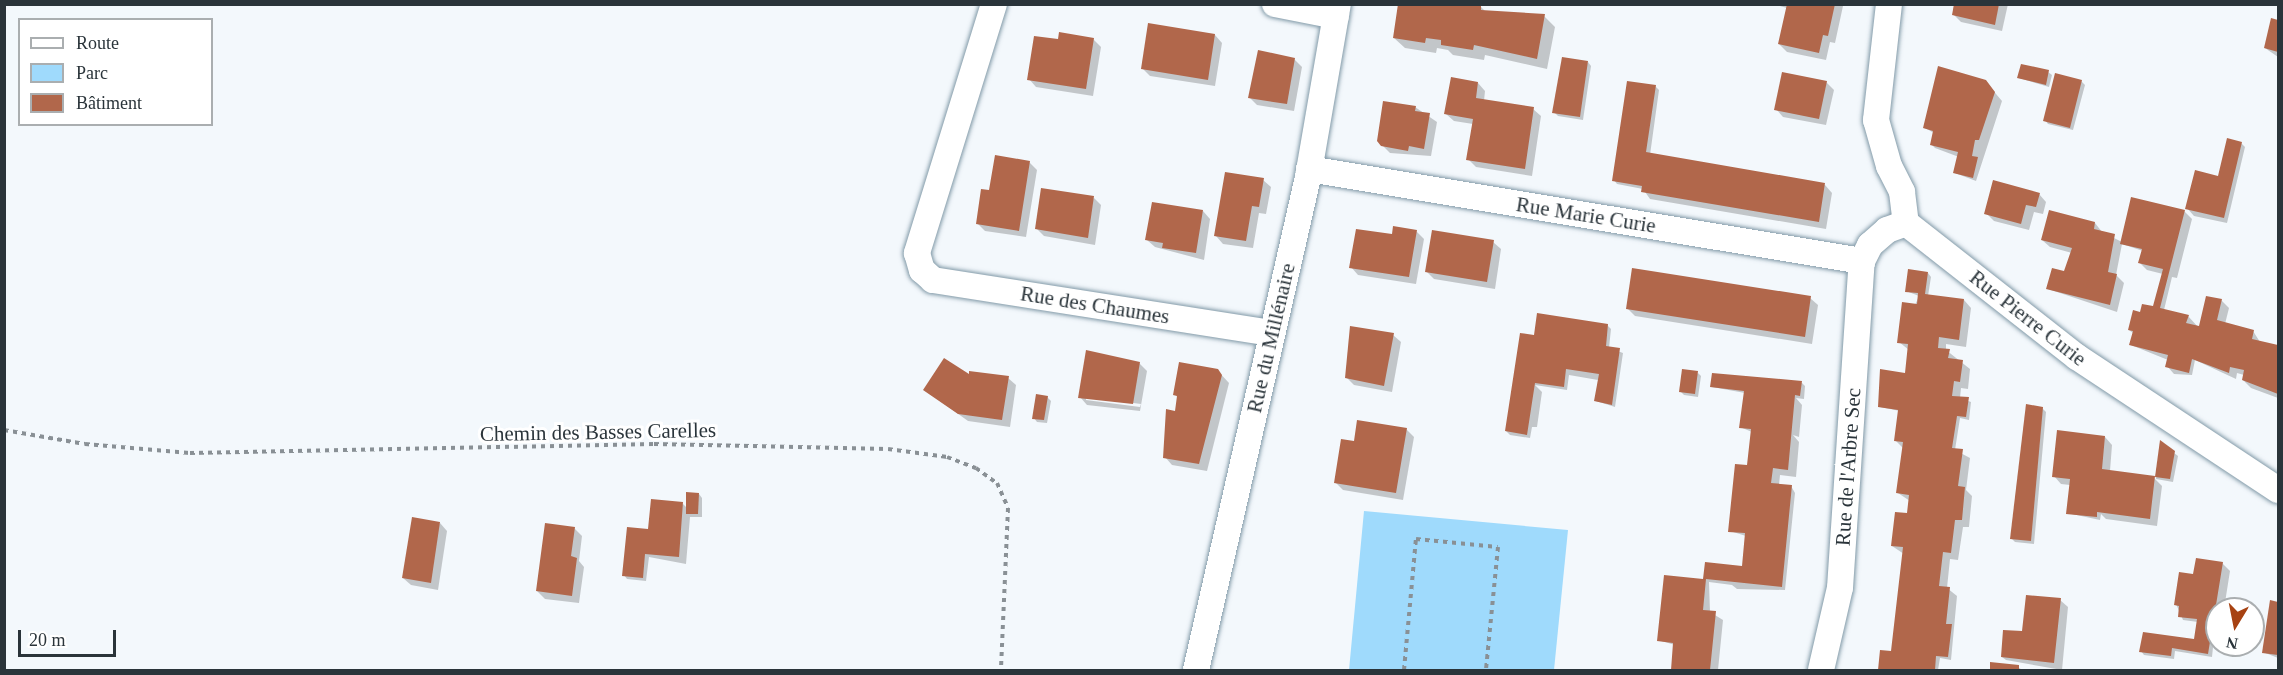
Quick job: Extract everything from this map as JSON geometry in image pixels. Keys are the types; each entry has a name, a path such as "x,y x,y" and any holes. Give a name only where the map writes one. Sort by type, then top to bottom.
{"street":[{"name":"Rue des Chaumes","path":"994,4 916,253 921,270 933,280 1272,333"},
{"path":"1275,4 1337,10"},
{"path":"1862,261 1870,245 1887,230 1906,223 1902,192 1889,166 1876,120 1878,79 1889,4"},
{"name":"Rue du Millénaire","path":"1196,670 1309,169 1337,10"},
{"name":"Rue Marie Curie","path":"1309,169 1862,261"},
{"name":"Rue Pierre Curie","path":"1906,223 2077,357 2278,490"},
{"name":"Rue de l'Arbre Sec","path":"1821,670 1840,588 1862,261"}],"path":[{"name":"Chemin des Basses Carelles","path":"4,430 85,444 190,453 654,444 888,449 947,457 976,468 997,483 1008,508 1001,670"},
{"path":"1404,670 1416,539 1498,547 1486,670"}],"green space":[{"path":"1364,511 1568,530 1554,670 1349,670"}],"building":[{"path":"1398,4 1475,4 1481,5 1481,10 1545,14 1537,59 1474,45 1473,50 1441,45 1441,40 1426,38 1425,43 1393,38"},
{"path":"1787,4 1835,4 1828,36 1823,35 1819,53 1778,44"},
{"path":"1954,4 1999,4 1995,25 1952,15"},
{"path":"2271,18 2278,20 2278,52 2264,48"},
{"path":"1148,23 1215,34 1208,80 1141,69"},
{"path":"1059,32 1094,38 1086,89 1027,80 1034,36 1058,39"},
{"path":"1258,50 1295,58 1287,104 1248,98"},
{"path":"1562,57 1588,61 1580,117 1552,113"},
{"path":"2021,64 2049,70 2046,85 2017,78"},
{"path":"1938,66 1986,80 1995,92 1979,140 1975,140 1972,156 1978,157 1973,178 1953,173 1958,152 1930,145 1933,131 1923,128"},
{"path":"1782,72 1827,81 1819,119 1774,110"},
{"path":"2055,73 2082,80 2070,128 2043,121"},
{"path":"1451,77 1478,82 1476,98 1534,107 1525,169 1466,160 1473,119 1444,114"},
{"path":"1627,81 1656,85 1646,152 1825,183 1819,222 1641,192 1642,186 1612,181"},
{"path":"1383,101 1416,106 1415,111 1430,113 1424,149 1409,146 1408,151 1381,146 1377,141"},
{"path":"2227,138 2242,142 2224,218 2185,209 2195,170 2218,176"},
{"path":"995,155 1030,161 1019,231 976,224 981,189 989,190"},
{"path":"1225,172 1264,178 1259,207 1252,206 1246,241 1214,236"},
{"path":"1993,180 2040,193 2036,207 2026,205 2021,224 1984,214"},
{"path":"1041,188 1094,196 1088,238 1035,229"},
{"path":"2131,197 2185,210 2160,308 2189,315 2186,323 2199,326 2206,296 2222,299 2217,320 2254,330 2252,339 2278,345 2278,394 2242,380 2244,370 2230,367 2229,373 2192,359 2189,373 2165,367 2168,355 2129,345 2133,331 2128,330 2133,310 2140,312 2142,304 2153,306 2163,269 2138,263 2142,249 2120,244"},
{"path":"1152,202 1203,210 1196,253 1162,248 1163,243 1145,240"},
{"path":"2049,210 2095,222 2094,229 2115,234 2108,272 2117,274 2110,305 2046,289 2052,268 2064,271 2072,248 2041,240"},
{"path":"1393,226 1417,230 1409,277 1349,268 1356,229 1392,234"},
{"path":"1432,230 1494,240 1487,282 1425,272"},
{"path":"1632,268 1811,296 1805,337 1626,309"},
{"path":"1908,269 1928,272 1925,294 1964,299 1959,340 1939,337 1938,348 1950,349 1948,358 1963,360 1960,382 1954,381 1952,396 1969,397 1966,417 1957,416 1952,448 1963,449 1958,486 1965,487 1962,520 1955,520 1951,553 1943,552 1939,586 1950,587 1946,624 1952,624 1948,657 1936,656 1935,670 1878,670 1880,650 1891,651 1903,547 1891,546 1895,512 1907,513 1909,495 1896,493 1903,442 1894,441 1898,410 1878,407 1880,369 1905,373 1908,344 1897,343 1902,302 1917,304 1918,293 1905,292"},
{"path":"1537,313 1608,324 1606,346 1620,348 1612,405 1594,401 1599,374 1566,369 1564,387 1535,383 1527,435 1505,431 1520,333 1534,335"},
{"path":"1350,326 1394,333 1384,386 1345,378"},
{"path":"1086,350 1140,362 1133,404 1078,398"},
{"path":"944,358 969,374 969,371 1009,376 1002,420 958,414 923,390"},
{"path":"1179,362 1218,369 1222,375 1199,464 1163,458 1166,409 1175,411 1177,396 1173,395"},
{"path":"1682,369 1698,371 1695,394 1679,392"},
{"path":"1712,373 1802,381 1800,396 1795,395 1788,470 1773,468 1771,483 1792,485 1782,587 1706,579 1703,610 1716,611 1710,670 1671,670 1673,643 1657,641 1664,575 1703,579 1705,562 1742,566 1745,533 1728,532 1735,464 1747,465 1751,429 1739,428 1744,391 1710,387"},
{"path":"1036,394 1048,396 1044,420 1032,419"},
{"path":"2026,404 2043,407 2031,541 2010,539"},
{"path":"1357,420 1407,428 1396,493 1334,483 1341,439 1354,441"},
{"path":"2057,430 2105,436 2102,469 2155,476 2150,519 2097,512 2097,517 2066,514 2070,479 2052,477"},
{"path":"2160,440 2175,451 2170,479 2155,477"},
{"path":"686,492 699,493 698,514 686,514"},
{"path":"651,499 683,502 679,557 645,554 643,578 622,576 627,527 648,529"},
{"path":"412,517 440,522 431,583 402,578"},
{"path":"545,523 575,527 571,556 577,558 572,596 536,591"},
{"path":"2196,558 2223,562 2217,597 2205,597 2205,654 2172,648 2171,656 2139,652 2143,632 2194,639 2197,619 2178,617 2179,606 2174,605 2179,572 2193,574"},
{"path":"2026,595 2061,598 2054,663 2001,657 2003,630 2022,631"},
{"path":"2270,600 2278,602 2278,655 2265,653 2265,633"},
{"path":"1990,662 2019,665 2019,670 1990,670"}]}
